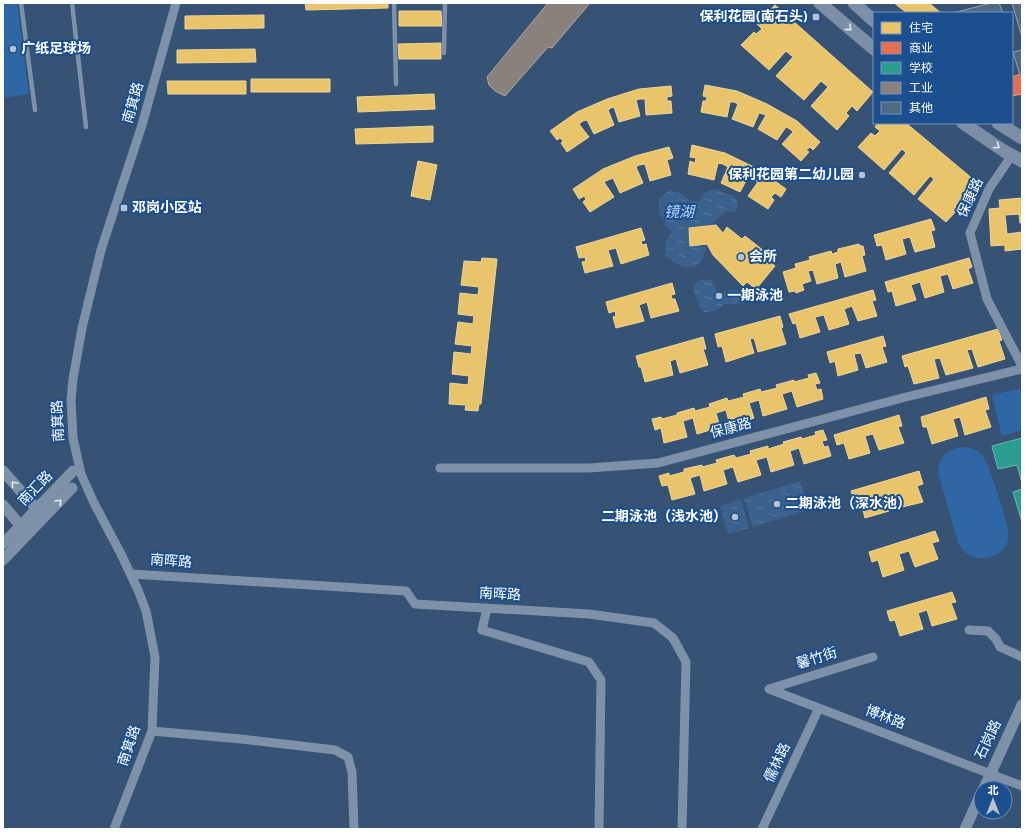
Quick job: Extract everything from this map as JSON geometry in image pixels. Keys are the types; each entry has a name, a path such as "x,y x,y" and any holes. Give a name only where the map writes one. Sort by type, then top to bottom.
{"main road":[{"path":"820,3 873,48"},
{"path":"854,3 873,20"},
{"path":"965,124 1017,158"},
{"path":"1000,124 1022,138"}],"street":[{"name":"南箕路","path":"114,829 152,732 155,657 146,611 131,574 94,504 81,474 73,438 71,400 82,328 102,250 142,125 176,3"},
{"name":"保康路","path":"440,468 589,468 658,463 902,398 1022,368 987,299 970,233 989,189 1017,158"},
{"path":"3,471 44,517"},
{"name":"南汇路","path":"3,544 73,471"},
{"name":"南汇路","path":"3,560 72,488"},
{"path":"3,505 28,534"},
{"name":"南晖路","path":"131,574 406,591 415,604 589,614 654,623 673,638 686,662 682,829"},
{"path":"486,608 482,630 589,662 601,680 599,829"},
{"path":"969,630 988,630 996,639 1000,647 1022,657"},
{"name":"馨竹街","path":"769,688 873,657"},
{"name":"博林路","path":"769,688 1022,786"},
{"name":"石岗路","path":"987,780 1022,705"},
{"name":"儒林路","path":"762,829 819,708"},
{"path":"152,732 242,739 335,750 348,757 352,772 354,829"},
{"path":"965,829 973,812"}],"lane":[{"path":"20,3 35,110"},
{"path":"72,3 86,127"},
{"path":"394,3 396,84"},
{"path":"444,53 445,3"}],"shaded area":[{"name":"广纸足球场","path":"3,3 17,3 29,94 3,98"},
{"path":"1022,388 1022,430 1002,436 992,395"},
{"path":"960,447 975,450 982,455 989,468 997,491 1007,524 1008,539 1003,549 994,556 976,558 965,552 958,543 938,470 942,457 950,451"}],"water":[{"name":"镜湖","path":"716,189 725,194 734,196 738,203 736,212 727,211 712,224 689,228 690,246 706,247 705,252 701,261 694,266 685,267 679,265 665,256 666,241 672,232 665,226 665,221 659,213 659,199 669,190 681,193 689,200 699,202 705,192"},
{"name":"一期泳池","path":"712,280 717,291 721,293 730,290 740,290 740,295 745,297 746,300 744,303 724,304 715,311 704,312 699,306 699,301 695,295 693,287 697,281"},
{"name":"二期泳池（深水池）","path":"800,481 809,510 753,527 744,498"},
{"name":"二期泳池（浅水池）","path":"741,499 749,528 728,534 720,506"}],"building: 住宅":[{"path":"305,3 388,3 388,8 306,10"},
{"path":"894,3 929,3 940,12 906,12"},
{"path":"775,5 873,92 857,111 852,106 846,113 849,116 837,130 811,106 828,87 821,81 804,100 776,76 793,57 786,51 769,70 741,45 754,32 756,34 762,29 757,24"},
{"path":"399,11 441,11 442,26 399,26"},
{"path":"264,15 264,28 185,29 185,16"},
{"path":"441,43 441,59 399,59 398,44"},
{"path":"255,49 256,62 177,63 177,50"},
{"path":"251,79 330,79 330,92 251,92"},
{"path":"167,81 246,81 246,94 168,94"},
{"path":"705,85 737,91 767,104 797,121 820,142 813,150 810,147 806,150 809,152 801,161 782,144 793,132 790,129 786,127 777,140 758,129 766,115 759,113 753,127 732,119 738,104 734,102 730,102 727,117 701,112 703,101 706,101 707,97 703,96"},
{"path":"671,86 672,96 667,97 667,101 671,101 672,113 646,115 645,99 640,99 636,100 640,116 619,122 614,107 611,108 608,110 614,125 594,134 587,120 583,121 579,124 589,137 567,152 561,143 563,141 560,138 557,140 550,131 577,112 607,99 639,89"},
{"path":"434,94 435,109 358,112 357,97"},
{"path":"877,124 907,124 980,185 964,205 960,201 955,206 958,209 946,222 918,199 934,179 930,176 914,195 889,173 906,153 902,149 884,170 858,147 871,133 875,136 880,131 875,127"},
{"path":"433,126 433,142 356,144 355,129"},
{"path":"692,145 725,153 758,169 786,189 781,197 775,193 771,197 774,200 768,209 748,196 758,182 753,179 748,177 740,192 721,183 728,167 723,164 718,163 714,180 688,174 690,161 695,163 696,158 690,157"},
{"path":"669,147 673,158 667,160 671,175 650,181 645,164 639,165 636,167 643,183 620,193 613,178 604,182 614,197 590,212 583,202 586,199 584,196 579,199 573,189 603,169 635,156"},
{"path":"418,161 437,165 430,200 411,196"},
{"path":"1022,198 1022,223 1020,223 1019,214 1005,215 1007,234 1022,232 1022,249 1005,251 1005,245 991,246 989,209 1000,208 999,200"},
{"path":"931,219 935,230 931,231 935,247 915,252 910,237 902,239 906,254 886,260 882,245 877,246 874,235"},
{"name":"会所","path":"716,225 723,233 727,227 742,239 745,236 769,255 766,258 775,266 756,289 747,282 743,286 713,255 707,244 690,246 689,228"},
{"path":"641,228 645,240 641,241 642,245 646,244 649,255 621,264 616,248 608,250 613,266 585,273 582,262 586,261 585,257 579,258 576,247"},
{"path":"859,244 860,246 863,246 865,255 862,256 866,271 845,277 841,262 835,264 838,278 817,284 813,270 808,271 811,281 802,284 804,290 796,293 795,291 789,292 783,272 796,268 795,264 810,260 809,257 831,251 832,254 838,252 838,249"},
{"path":"482,258 497,259 481,404 479,404 478,411 465,410 466,405 449,404 450,383 468,385 469,376 452,374 454,352 471,354 472,346 455,344 458,322 473,324 474,316 458,314 460,293 478,295 479,287 461,285 464,261 481,262"},
{"path":"969,258 972,267 968,269 973,283 953,289 948,274 940,276 944,292 925,298 920,282 911,285 916,300 896,306 892,291 888,292 885,282"},
{"path":"672,283 675,294 671,295 672,299 675,299 679,311 651,318 647,302 639,305 644,321 616,328 613,317 616,316 615,311 609,313 606,302"},
{"path":"873,290 876,300 872,301 877,316 858,321 852,306 844,309 849,324 829,330 824,315 815,317 820,332 800,338 796,323 793,324 789,314"},
{"path":"780,316 783,327 781,328 786,344 758,352 754,338 750,339 754,353 726,362 722,346 718,347 715,334"},
{"path":"998,329 1002,340 999,341 1005,359 978,367 972,349 967,350 973,368 946,375 940,358 934,359 939,378 914,384 908,366 905,367 902,356"},
{"path":"883,336 886,346 882,347 887,362 866,368 861,353 854,354 858,370 838,376 835,361 830,363 827,352"},
{"path":"703,337 706,349 703,349 708,365 680,373 676,359 670,361 673,375 645,382 636,356"},
{"path":"816,373 820,383 815,384 817,390 821,389 823,399 797,407 792,391 782,394 787,409 763,416 759,400 749,403 754,418 730,426 726,410 716,413 720,427 697,434 693,418 683,421 687,437 664,443 661,428 655,430 652,419 661,417 662,419 694,408 695,411 710,407 709,404 727,398 728,401 744,397 743,394 760,389 761,392 777,388 776,385 809,378 808,375"},
{"path":"986,397 989,409 985,410 991,427 965,435 960,417 953,419 958,436 932,444 927,427 923,427 921,417"},
{"path":"899,415 902,426 898,427 904,443 879,450 873,434 865,436 870,453 849,459 844,443 837,445 834,435"},
{"path":"823,430 827,440 822,441 824,447 828,446 831,456 804,464 799,448 790,451 794,465 771,472 767,457 756,460 761,475 738,482 733,467 723,470 727,484 704,491 700,475 690,478 695,494 672,500 668,485 662,486 659,476 669,473 669,476 684,472 684,469 702,465 702,467 717,463 716,460 734,455 736,458 751,454 750,451 768,446 768,449 784,444 783,442 816,435 815,432"},
{"path":"919,471 923,484 917,486 923,502 898,508 893,494 885,496 889,511 865,518 861,503 855,504 851,491"},
{"path":"935,531 939,541 932,543 938,559 915,567 909,551 899,554 904,570 883,577 878,560 872,562 869,552"},
{"path":"952,592 956,602 951,603 957,619 932,626 927,610 918,613 923,629 900,636 895,620 890,621 887,611"}],"building: 商业":[{"path":"1020,74 1022,94 1013,96 1013,77"}],"building: 学校":[{"path":"1022,438 1022,483 1017,465 998,469 992,446"},
{"path":"1022,489 1022,522 1013,492"}],"building: 工业":[{"path":"548,3 590,3 552,48 548,47 505,96 495,91 489,85 487,77"}],"building: 其他":[{"path":"991,3 999,3 1003,12 957,12"},
{"path":"1012,3 1022,3 1022,37"},
{"path":"1022,50 1022,82 1013,52"}],"place":[{"name":"保利花园(南石头)","path":"816,17"},
{"name":"广纸足球场","path":"13,49"},
{"name":"保利花园第二幼儿园","path":"862,175"},
{"name":"邓岗小区站","path":"124,208"},
{"name":"会所","path":"741,257"},
{"name":"一期泳池","path":"719,296"},
{"name":"二期泳池（深水池）","path":"777,504"},
{"name":"二期泳池（浅水池）","path":"735,517"}]}
